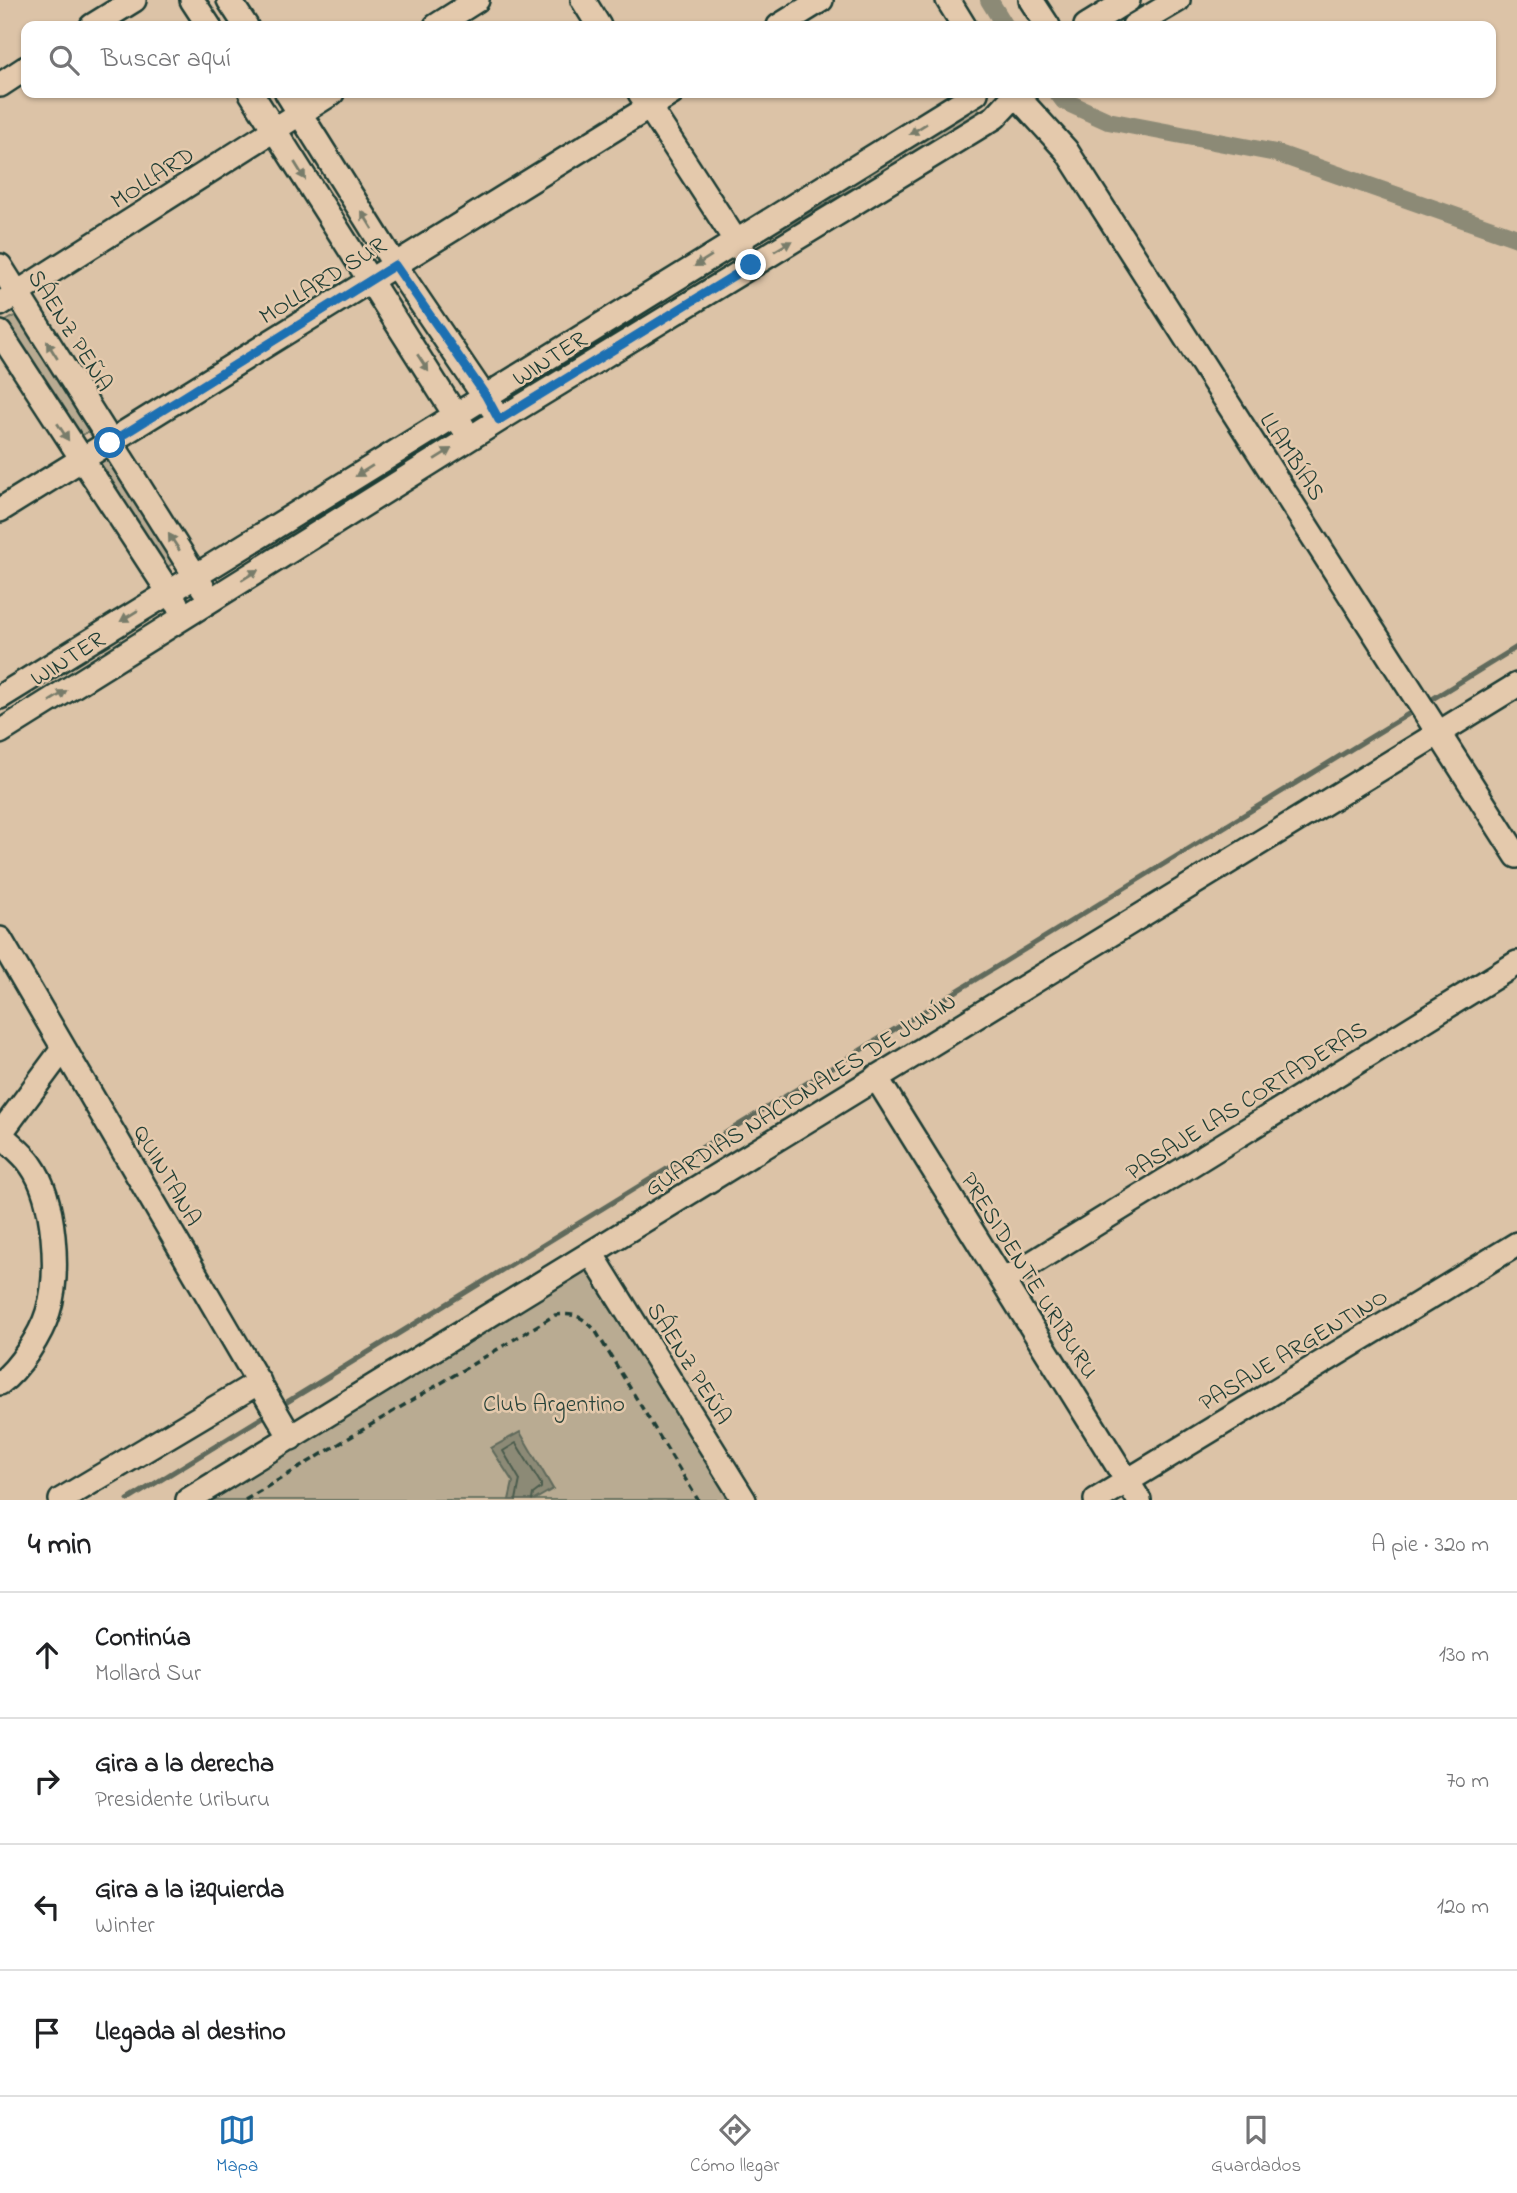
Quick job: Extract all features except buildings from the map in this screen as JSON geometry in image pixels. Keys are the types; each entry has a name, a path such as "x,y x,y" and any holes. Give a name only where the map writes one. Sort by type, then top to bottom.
{"street":[{"path":"100,21 134,0"},
{"path":"192,0 206,21"},
{"path":"229,0 243,21"},
{"path":"444,21 477,0"},
{"path":"583,0 597,21"},
{"path":"787,21 821,0"},
{"path":"948,0 961,21"},
{"path":"1031,0 1045,21"},
{"path":"1094,21 1128,0"},
{"path":"1142,21 1178,0"},
{"path":"0,85 21,71"},
{"path":"254,98 470,438"},
{"path":"290,98 395,265 486,396 499,420"},
{"name":"MOLLARD","path":"9,299 324,98"},
{"name":"WINTER","path":"0,697 968,98"},
{"name":"WINTER","path":"0,732 499,420 995,117 1011,98"},
{"name":"LLAMBÍAS","path":"1019,98 1066,150 1517,856"},
{"path":"645,100 751,265"},
{"name":"MOLLARD SUR","path":"0,510 369,282 645,100"},
{"name":"SÁENZ PEÑA","path":"0,266 9,299 110,443 210,600"},
{"path":"0,333 183,616"},
{"name":"GUARDIAS NACIONALES DE JUNÍN","path":"188,1500 1517,685"},
{"name":"QUINTANA","path":"0,939 291,1437"},
{"name":"PASAJE LAS CORTADERAS","path":"1003,1281 1517,963"},
{"path":"0,1384 30,1348 48,1312 53,1279 53,1239 45,1193 31,1164 0,1134 63,1049"},
{"name":"PRESIDENTE URIBURU","path":"876,1077 1139,1500"},
{"name":"PASAJE ARGENTINO","path":"1096,1500 1517,1244"},
{"name":"SÁENZ PEÑA","path":"591,1253 744,1500"},
{"path":"61,1500 259,1382"}],"path":[{"path":"245,1500 555,1315 572,1314 584,1318 596,1330 698,1500"}],"green space":[{"path":"970,105 984,112 753,246 746,236"},
{"path":"18,314 91,430 79,437 6,321"},
{"path":"106,458 174,563 164,569 97,464"},
{"name":"Club Argentino","path":"586,1269 730,1500 212,1500"}],"water":[{"path":"520,1432 553,1489 534,1500 509,1500 513,1482 491,1448"}],"waterway":[{"path":"989,0 1002,21"},
{"path":"1062,98 1108,121 1276,153 1517,238"},
{"path":"1434,698 1517,647"},
{"path":"287,1402 1410,713"},
{"path":"128,1500 263,1417"}],"route":[{"path":"110,443 395,265 486,396 499,420 751,265"}]}
